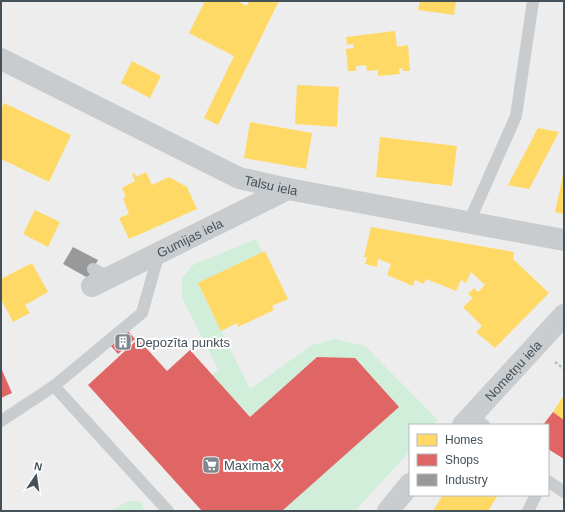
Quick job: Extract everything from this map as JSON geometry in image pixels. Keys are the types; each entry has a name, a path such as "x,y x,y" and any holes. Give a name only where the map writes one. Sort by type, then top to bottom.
{"street":[{"name":"Talsu iela","path":"1,59 239,178 288,189 564,240"},
{"name":"Gumijas iela","path":"98,278 159,253 288,189"},
{"name":"Nometņu iela","path":"473,422 564,315"},
{"path":"388,511 409,485"}],"lane":[{"path":"468,222 516,116 533,1"},
{"path":"1,421 54,386 142,313 159,253"},
{"path":"54,386 168,511"},
{"path":"549,482 564,492"},
{"path":"528,511 536,496"}],"green space":[{"path":"256,239 266,260 198,284 250,389 312,345 335,339 365,346 438,420 435,424 409,424 409,452 355,511 282,511 398,407 355,359 317,357 250,417 212,375 218,369 182,298 182,278 193,265"},
{"path":"129,501 140,501 145,511 109,511"}],"building: Homes":[{"path":"205,1 237,1 247,6 249,1 279,1 218,125 204,118 234,56 189,33"},
{"path":"420,1 456,1 454,15 418,10"},
{"path":"395,31 397,47 408,45 410,71 403,71 402,68 399,68 400,74 378,76 378,70 367,71 366,65 356,66 356,71 348,71 346,49 354,48 353,44 347,45 346,37"},
{"path":"132,61 161,76 150,98 121,83"},
{"path":"297,85 339,87 337,127 295,124"},
{"path":"4,103 71,135 49,182 1,159 1,110"},
{"path":"250,122 312,133 306,169 244,158"},
{"path":"538,128 559,132 529,189 508,185"},
{"path":"380,137 457,146 452,186 376,177"},
{"path":"146,172 152,185 169,177 187,187 197,209 129,239 119,218 129,214 123,198 126,197 122,188 135,181 132,174 135,173 136,177"},
{"path":"564,175 564,214 555,212"},
{"path":"35,210 60,222 48,247 23,234"},
{"path":"371,227 514,252 513,259 549,293 495,348 476,332 482,326 463,307 473,298 468,294 474,288 478,292 485,285 471,272 466,283 461,280 456,291 426,279 424,284 415,280 413,286 387,275 391,264 378,259 377,267 365,264 367,257 364,257"},
{"path":"265,251 288,299 272,306 274,310 238,327 237,323 221,331 198,283"},
{"path":"32,263 48,292 25,305 30,313 13,322 1,299 1,279"},
{"path":"564,395 564,420 553,412"},
{"path":"442,496 497,496 488,511 433,511"}],"building: Shops":[{"name":"Depozīta punkts","path":"127,330 135,339 118,354 110,345"},
{"path":"138,339 167,371 190,350 250,417 317,357 355,358 399,407 282,511 202,511 88,385"},
{"path":"1,368 12,393 1,398"},
{"path":"553,412 564,420 564,459 549,450 549,424 544,424"}],"building: Industry":[{"path":"73,247 98,260 88,278 63,264"}],"place":[{"name":"Depozīta punkts","path":"123,342"},
{"name":"Maxima X","path":"211,465"}]}
